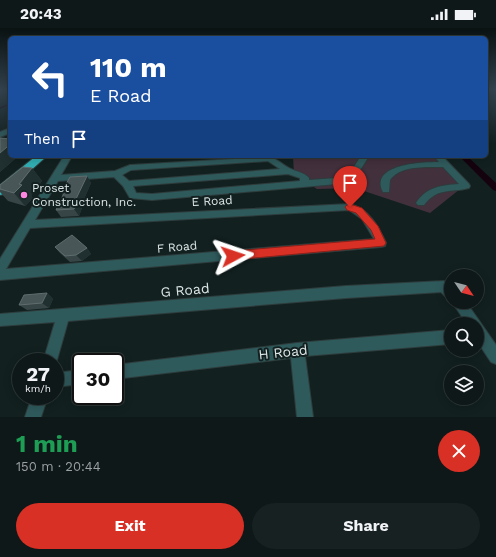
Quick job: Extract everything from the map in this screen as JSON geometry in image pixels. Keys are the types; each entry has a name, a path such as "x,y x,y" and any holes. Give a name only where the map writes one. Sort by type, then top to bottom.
{"highway":[{"path":"0,191 40,158"}],"street":[{"path":"0,269 67,158"},
{"path":"116,174 128,184 133,196 152,197 337,181 351,178 364,158"},
{"path":"421,202 426,194 435,190 466,186 440,158"},
{"path":"54,178 116,174 130,168 269,159 276,161 288,171"},
{"path":"386,190 386,181 391,174 401,168 445,164"},
{"path":"128,184 288,171 298,173 305,178 303,183"},
{"name":"E Road","path":"27,224 350,207 359,210 375,228 381,243"},
{"name":"F Road","path":"0,276 381,243"},
{"name":"G Road","path":"0,320 346,292 444,290"},
{"path":"52,353 63,315"},
{"name":"H Road","path":"124,371 297,350 444,338"},
{"path":"484,341 496,358"},
{"path":"297,350 304,394 305,417"},
{"path":"33,417 37,405"}],"shaded area":[{"path":"293,158 441,158 465,185 430,213 355,188 317,189 294,174"}],"building":[{"path":"0,138 8,139 8,147 0,153"},
{"path":"23,167 32,168 19,184 22,185 14,193 0,189 0,185"},
{"path":"87,176 75,201 78,201 74,209 56,210 64,193 61,193 70,177"},
{"path":"72,235 87,248 76,255 65,256 55,247"},
{"path":"47,293 42,303 19,305 24,295"}],"waterway":[{"path":"465,158 496,188"}],"place":[{"name":"Proset Construction, Inc.","path":"24,195"}],"route":[{"path":"233,256 381,243 375,228 359,210 350,207"}]}
